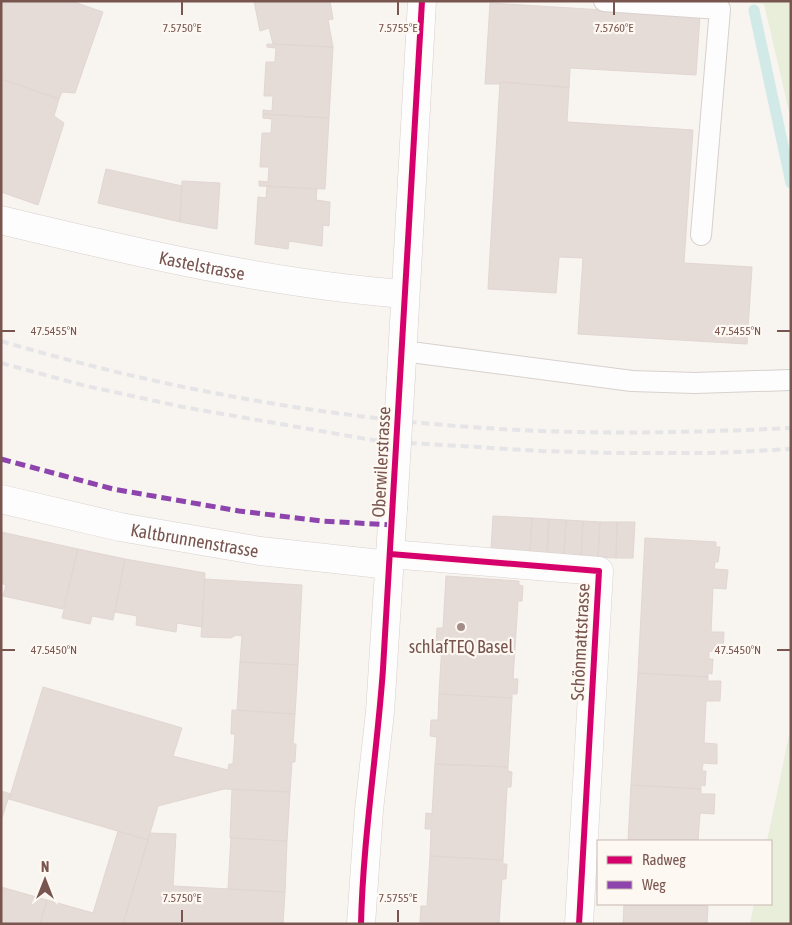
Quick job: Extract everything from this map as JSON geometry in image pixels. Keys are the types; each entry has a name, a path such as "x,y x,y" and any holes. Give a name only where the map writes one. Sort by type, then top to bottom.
{"street":[{"name":"Oberwilerstrasse","path":"361,924 369,810 380,712 422,1"},
{"name":"Kastelstrasse","path":"1,220 170,260 347,290 406,294"},
{"name":"Kaltbrunnenstrasse","path":"1,499 120,527 260,552 390,560"},
{"name":"Schönmattstrasse","path":"390,560 599,570 579,924"}],"lane":[{"path":"604,1 720,8 701,235"},
{"path":"402,364 632,381 695,383 791,380"}],"green space":[{"path":"731,1 791,1 791,120 764,4"},
{"path":"791,726 791,924 750,924 754,905 772,905 772,840 767,840"}],"building":[{"path":"1,1 71,1 103,12 75,93 62,92 59,99 1,79"},
{"path":"254,1 330,1 333,19 328,20 333,47 273,44 269,28 260,31"},
{"path":"490,3 700,16 696,75 570,68 569,88 500,82 500,84 485,84"},
{"path":"267,44 333,47 329,118 263,114 263,110 272,111 273,96 264,96 266,62 275,62 276,48 267,47"},
{"path":"1,79 59,99 54,116 64,123 38,205 1,192"},
{"path":"500,82 569,87 567,122 693,130 684,263 752,267 747,344 578,334 583,258 559,257 556,293 488,289"},
{"path":"263,114 329,118 325,189 259,186 259,181 268,182 269,167 260,167 262,133 271,133 272,119 263,118"},
{"path":"106,169 182,186 180,222 98,203"},
{"path":"182,181 220,183 217,229 180,222"},
{"path":"267,186 317,189 316,200 330,202 329,226 323,225 322,246 289,241 288,249 255,244 258,197 266,198"},
{"path":"493,516 532,518 530,553 491,550"},
{"path":"532,518 549,519 547,553 530,553"},
{"path":"549,519 566,520 564,555 547,553"},
{"path":"566,520 583,521 581,555 564,555"},
{"path":"583,521 600,522 598,557 581,555"},
{"path":"600,522 617,522 616,558 598,557"},
{"path":"617,522 635,522 633,558 616,558"},
{"path":"1,532 78,549 63,609 3,596 6,585 1,583"},
{"path":"645,538 716,542 716,547 720,547 718,562 715,562 714,569 728,570 726,589 713,588 711,632 724,632 723,652 709,651 709,659 713,659 712,674 708,673 708,677 638,673"},
{"path":"78,549 125,559 113,620 92,616 90,624 62,618"},
{"path":"125,559 205,573 202,627 177,623 176,632 136,625 137,616 115,612"},
{"path":"446,576 519,581 519,585 523,586 522,601 518,601 513,679 518,679 517,694 512,694 512,698 439,694 442,644 436,643 437,628 443,628"},
{"path":"205,579 302,585 298,665 240,662 242,636 236,635 231,638 201,637"},
{"path":"240,662 298,665 295,714 237,710"},
{"path":"638,673 708,677 708,681 721,681 720,701 706,701 704,743 717,744 717,764 703,763 702,771 706,771 705,786 701,785 701,789 631,785"},
{"path":"43,687 182,728 173,756 228,770 229,764 233,764 235,734 231,734 232,710 295,714 293,744 296,744 295,762 292,762 290,792 224,789 158,806 148,840 9,799"},
{"path":"439,694 512,698 508,767 435,764 437,737 430,736 431,720 438,720"},
{"path":"435,764 508,767 508,771 512,772 511,787 507,787 503,860 430,856 431,829 425,829 426,813 432,814"},
{"path":"631,785 701,789 701,794 715,794 714,814 700,813 698,840 628,840"},
{"path":"232,789 290,792 287,841 230,838"},
{"path":"1,791 11,794 1,821"},
{"path":"118,831 148,840 123,924 40,924 47,900 93,913"},
{"path":"150,833 176,834 173,886 285,892 283,924 123,924"},
{"path":"231,838 287,841 285,892 228,889"},
{"path":"430,856 503,860 503,864 507,864 506,879 502,879 499,924 426,924 426,922 420,922 421,906 427,906"},
{"path":"1,887 47,900 40,924 1,924"},
{"path":"624,905 708,906 707,924 623,924"}],"waterway":[{"path":"754,10 791,183"}],"railway":[{"path":"1,341 67,360 201,390 269,403 405,421 573,432 729,431 791,428"},
{"path":"1,363 86,386 183,407 378,441 541,451 614,453 716,453 791,449"}],"marked path":[{"path":"1,459 113,489 239,511 322,521 392,525"}],"cycle path":[{"path":"361,924 364,860 383,669 422,1"},
{"path":"390,554 599,571 579,924"}],"place":[{"name":"schlafTEQ Basel","path":"461,627"}]}
